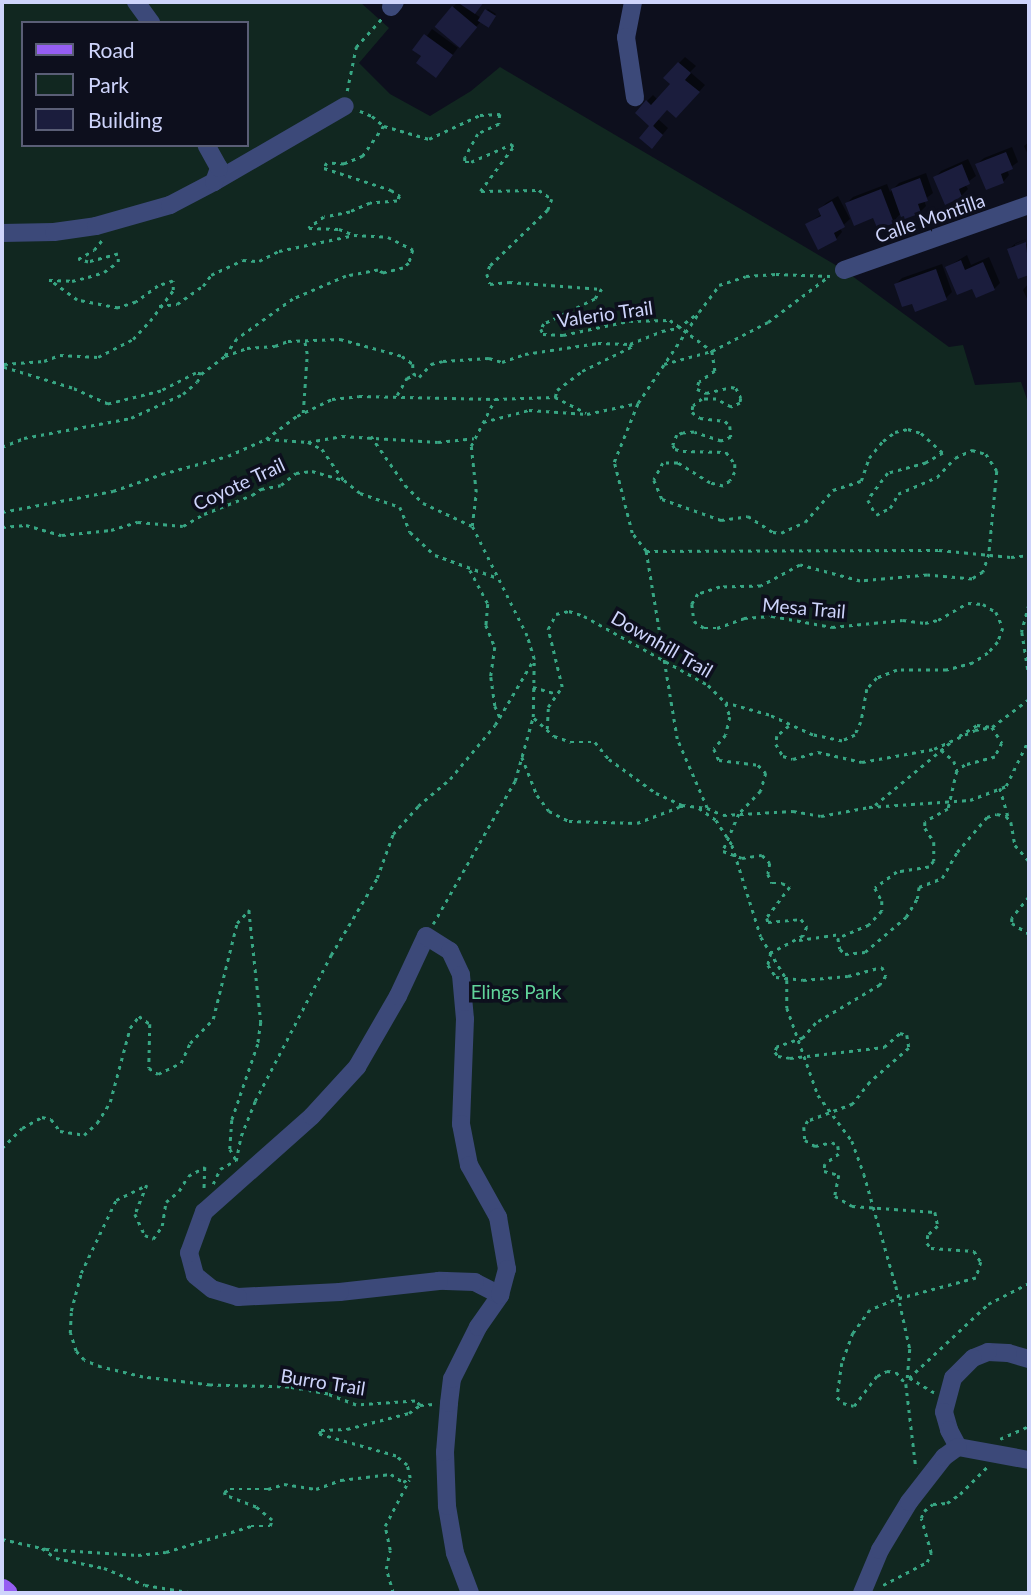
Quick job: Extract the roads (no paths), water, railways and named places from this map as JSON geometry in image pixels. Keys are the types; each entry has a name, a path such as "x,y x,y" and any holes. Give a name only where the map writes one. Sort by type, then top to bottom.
{"main road":[{"path":"2,1590 7,1593"}],"street":[{"path":"136,2 150,21"},
{"path":"634,2 626,37 635,97"},
{"path":"2,233 54,232 116,222 170,205 345,106"},
{"path":"207,147 219,168 214,182"},
{"name":"Calle Montilla","path":"837,273 1029,205"},
{"path":"470,1593 455,1553 447,1506 445,1452 449,1404 452,1379 478,1327 500,1295 507,1269 498,1217 469,1165 461,1124 465,1019 461,975 450,951 426,936 398,996 356,1067 312,1116 204,1212 189,1253 195,1275 212,1289 238,1297 340,1292 439,1281 475,1282 500,1295"},
{"path":"958,1447 946,1421 946,1401 953,1378 973,1358 988,1352 1008,1353 1029,1359"},
{"path":"871,1591 880,1550 919,1488 944,1457 958,1447 1029,1460"}],"park label":[{"name":"Elings Park","path":"516,992"}]}
